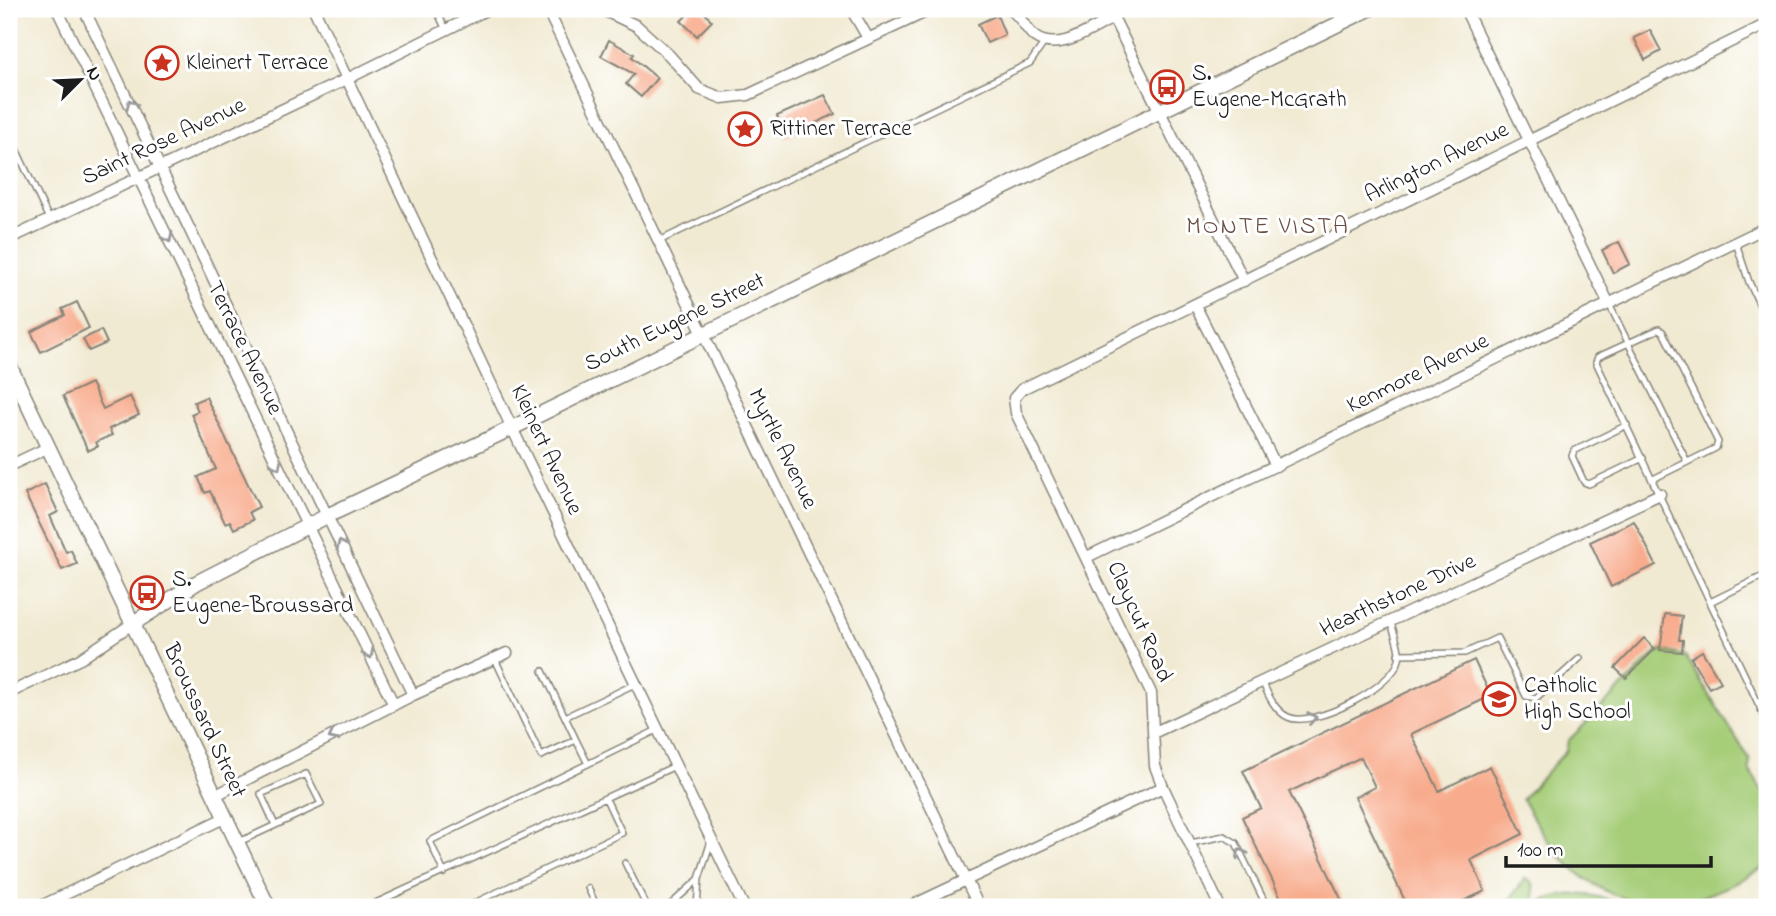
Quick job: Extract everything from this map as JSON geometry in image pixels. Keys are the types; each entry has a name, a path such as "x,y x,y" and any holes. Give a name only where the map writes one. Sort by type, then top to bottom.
{"street":[{"name":"Terrace Avenue","path":"57,9 394,705"},
{"name":"Terrace Avenue","path":"84,9 413,695"},
{"name":"Kleinert Avenue","path":"314,9 349,78 512,428 744,907"},
{"name":"Saint Rose Avenue","path":"9,239 488,9"},
{"name":"Myrtle Avenue","path":"547,9 979,907"},
{"path":"601,9 637,26 670,55 699,89 722,98 748,95 932,9"},
{"path":"852,9 868,38"},
{"name":"South Eugene Street","path":"9,692 80,659 196,583 327,516 1369,9"},
{"path":"1465,9 1609,304"},
{"path":"1012,10 1036,38 1062,44 1111,13 1244,281"},
{"name":"Arlington Avenue","path":"1014,398 1022,389 1767,24"},
{"name":"Kenmore Avenue","path":"1087,557 1767,228"},
{"path":"1195,305 1276,466"},
{"name":"Broussard Street","path":"9,365 268,907"},
{"name":"Claycut Road","path":"1014,398 1016,413 1151,693 1155,766 1220,907"},
{"path":"9,466 49,447"},
{"name":"Hearthstone Drive","path":"1153,733 1660,494"},
{"path":"214,796 413,695 507,653"},
{"path":"909,907 1163,787"},
{"path":"38,907 224,818"}],"lane":[{"path":"436,9 446,30"},
{"path":"1759,9 1767,24"},
{"path":"659,241 1030,63 1046,40"},
{"path":"9,134 49,219"},
{"path":"1736,243 1749,282 1767,321"},
{"path":"1609,304 1687,463"},
{"path":"1653,479 1716,448 1718,442 1663,332 1659,329 1598,357 1596,362 1767,722"},
{"path":"1627,425 1574,451 1572,456 1584,482 1589,484 1643,458"},
{"path":"1710,602 1767,573"},
{"path":"1263,682 1270,700 1287,717 1302,720 1325,716 1388,679 1399,661 1397,640 1391,623"},
{"path":"1398,654 1465,653 1497,638 1526,695 1536,698 1580,658"},
{"path":"495,659 541,756 576,740"},
{"path":"543,671 588,764"},
{"path":"565,717 635,684"},
{"path":"444,873 430,841 657,730"},
{"path":"368,907 675,766"},
{"path":"237,843 321,804 306,774 261,794 275,825"},
{"path":"466,907 622,833 606,799"},
{"path":"1190,843 1224,836 1236,843 1267,907"},
{"path":"697,907 699,879 711,841"},
{"path":"625,863 647,907"},
{"path":"668,907 699,879"},
{"path":"588,888 597,907"}],"green space":[{"path":"1659,650 1685,656 1750,760 1749,769 1767,799 1767,866 1705,896 1683,902 1648,904 1614,895 1570,866 1553,848 1522,799 1566,751 1568,741"},
{"path":"1526,878 1533,883 1535,904 1558,897 1580,895 1602,898 1625,907 1504,907"}],"building":[{"path":"693,9 701,9 712,21 697,36 681,21"},
{"path":"997,15 1005,35 987,43 978,24"},
{"path":"1650,30 1661,51 1645,60 1634,38"},
{"path":"609,40 634,54 632,57 657,78 641,97 626,84 634,74 601,56"},
{"path":"825,95 835,114 786,137 777,116"},
{"path":"1619,242 1630,264 1613,273 1602,250"},
{"path":"77,302 89,328 41,352 31,332 65,315 62,309"},
{"path":"101,330 107,343 89,351 83,339"},
{"path":"91,383 103,409 130,396 139,415 109,429 112,435 96,442 98,446 88,451 63,396"},
{"path":"206,397 259,507 249,512 253,520 234,529 230,521 225,523 210,491 205,493 198,477 216,469 191,414 198,411 194,402"},
{"path":"45,484 58,512 50,516 66,552 71,550 77,564 62,570 25,494"},
{"path":"1634,521 1656,565 1611,587 1590,542"},
{"path":"1665,614 1682,616 1679,640 1683,640 1682,652 1660,650"},
{"path":"1644,638 1655,649 1626,678 1615,668"},
{"path":"1702,651 1721,682 1709,688 1691,658"},
{"path":"1474,660 1491,696 1411,734 1439,791 1490,766 1523,834 1471,860 1485,891 1451,907 1408,907 1355,797 1375,787 1361,757 1289,792 1345,907 1285,907 1242,817 1261,808 1243,771"}],"place":[{"name":"Kleinert Terrace","path":"162,63"},
{"name":"S. Eugene-McGrath","path":"1167,87"},
{"name":"Rittiner Terrace","path":"745,129"},
{"name":"S. Eugene-Broussard","path":"147,593"},
{"name":"Catholic High School","path":"1499,699"}],"district":[{"name":"MONTE VISTA","path":"1268,227"}]}
